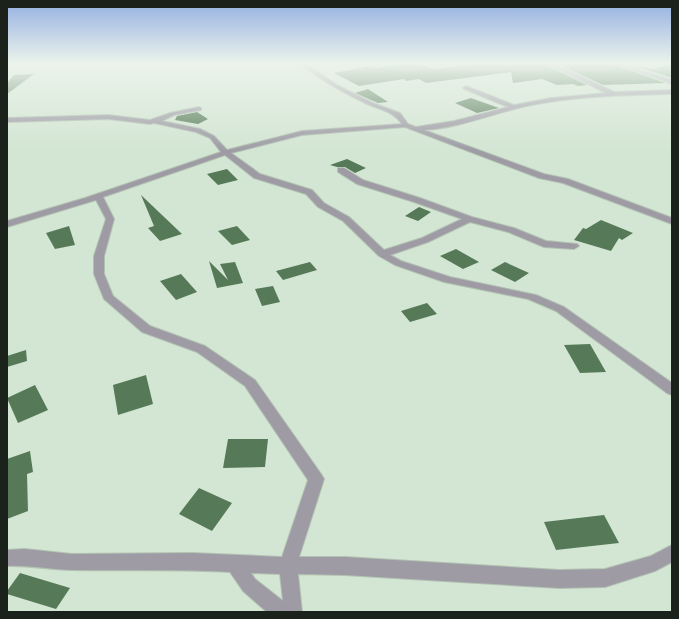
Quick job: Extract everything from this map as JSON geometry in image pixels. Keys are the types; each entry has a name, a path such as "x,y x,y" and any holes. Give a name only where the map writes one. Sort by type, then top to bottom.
{"street":[{"path":"349,93 371,104 398,114 410,126"},
{"path":"478,93 514,107"},
{"path":"427,131 514,107 613,94 646,93"},
{"path":"155,121 172,114 199,109"},
{"path":"7,120 108,118 130,121 155,121 198,130 212,137 225,152 257,176 309,192 321,204 346,219 382,254 398,263 448,280 532,297 560,309 672,390"},
{"path":"7,224 98,196 173,168 225,152 290,135 410,126 427,131 542,176 582,188 672,221"},
{"path":"341,170 360,182 416,200 469,220 511,230 544,244 574,246"},
{"path":"98,196 110,219 99,256 99,274 108,297 146,329 200,349 250,383 316,479 288,565 293,612"},
{"path":"382,254 425,240 469,220"},
{"path":"7,558 25,557 72,562 192,561 352,566 560,580 605,578 655,563 672,553"},
{"path":"234,563 249,585 282,612"}],"building":[{"path":"355,93 374,93 388,102 378,103"},
{"path":"471,98 499,108 477,113 455,103"},
{"path":"197,112 208,119 198,124 175,120 177,116"},
{"path":"347,159 366,168 355,173 345,167 330,165"},
{"path":"227,169 238,180 218,185 207,174"},
{"path":"141,195 182,234 160,241 148,228 154,226"},
{"path":"419,207 431,212 418,221 405,216"},
{"path":"601,220 633,233 622,240 619,238 611,251 574,240 583,228 586,229"},
{"path":"69,226 75,245 55,249 46,233"},
{"path":"237,226 250,240 232,245 218,231"},
{"path":"456,249 479,262 463,269 440,256"},
{"path":"209,261 228,280 220,264 235,262 243,283 217,288"},
{"path":"310,262 317,270 283,280 276,271"},
{"path":"505,262 529,273 515,282 491,270"},
{"path":"181,274 197,292 176,300 160,281"},
{"path":"273,286 280,302 262,306 255,289"},
{"path":"427,303 437,314 410,322 401,311"},
{"path":"590,344 606,372 580,373 564,345"},
{"path":"26,350 27,361 7,367 7,356"},
{"path":"146,375 153,404 118,415 113,385"},
{"path":"35,385 48,410 18,423 7,398"},
{"path":"228,439 268,439 265,467 223,468"},
{"path":"30,451 33,472 27,474 28,511 7,519 7,459"},
{"path":"199,488 232,503 212,531 179,514"},
{"path":"604,515 619,543 556,550 544,522"},
{"path":"20,573 70,588 56,609 7,594 7,591"}]}
